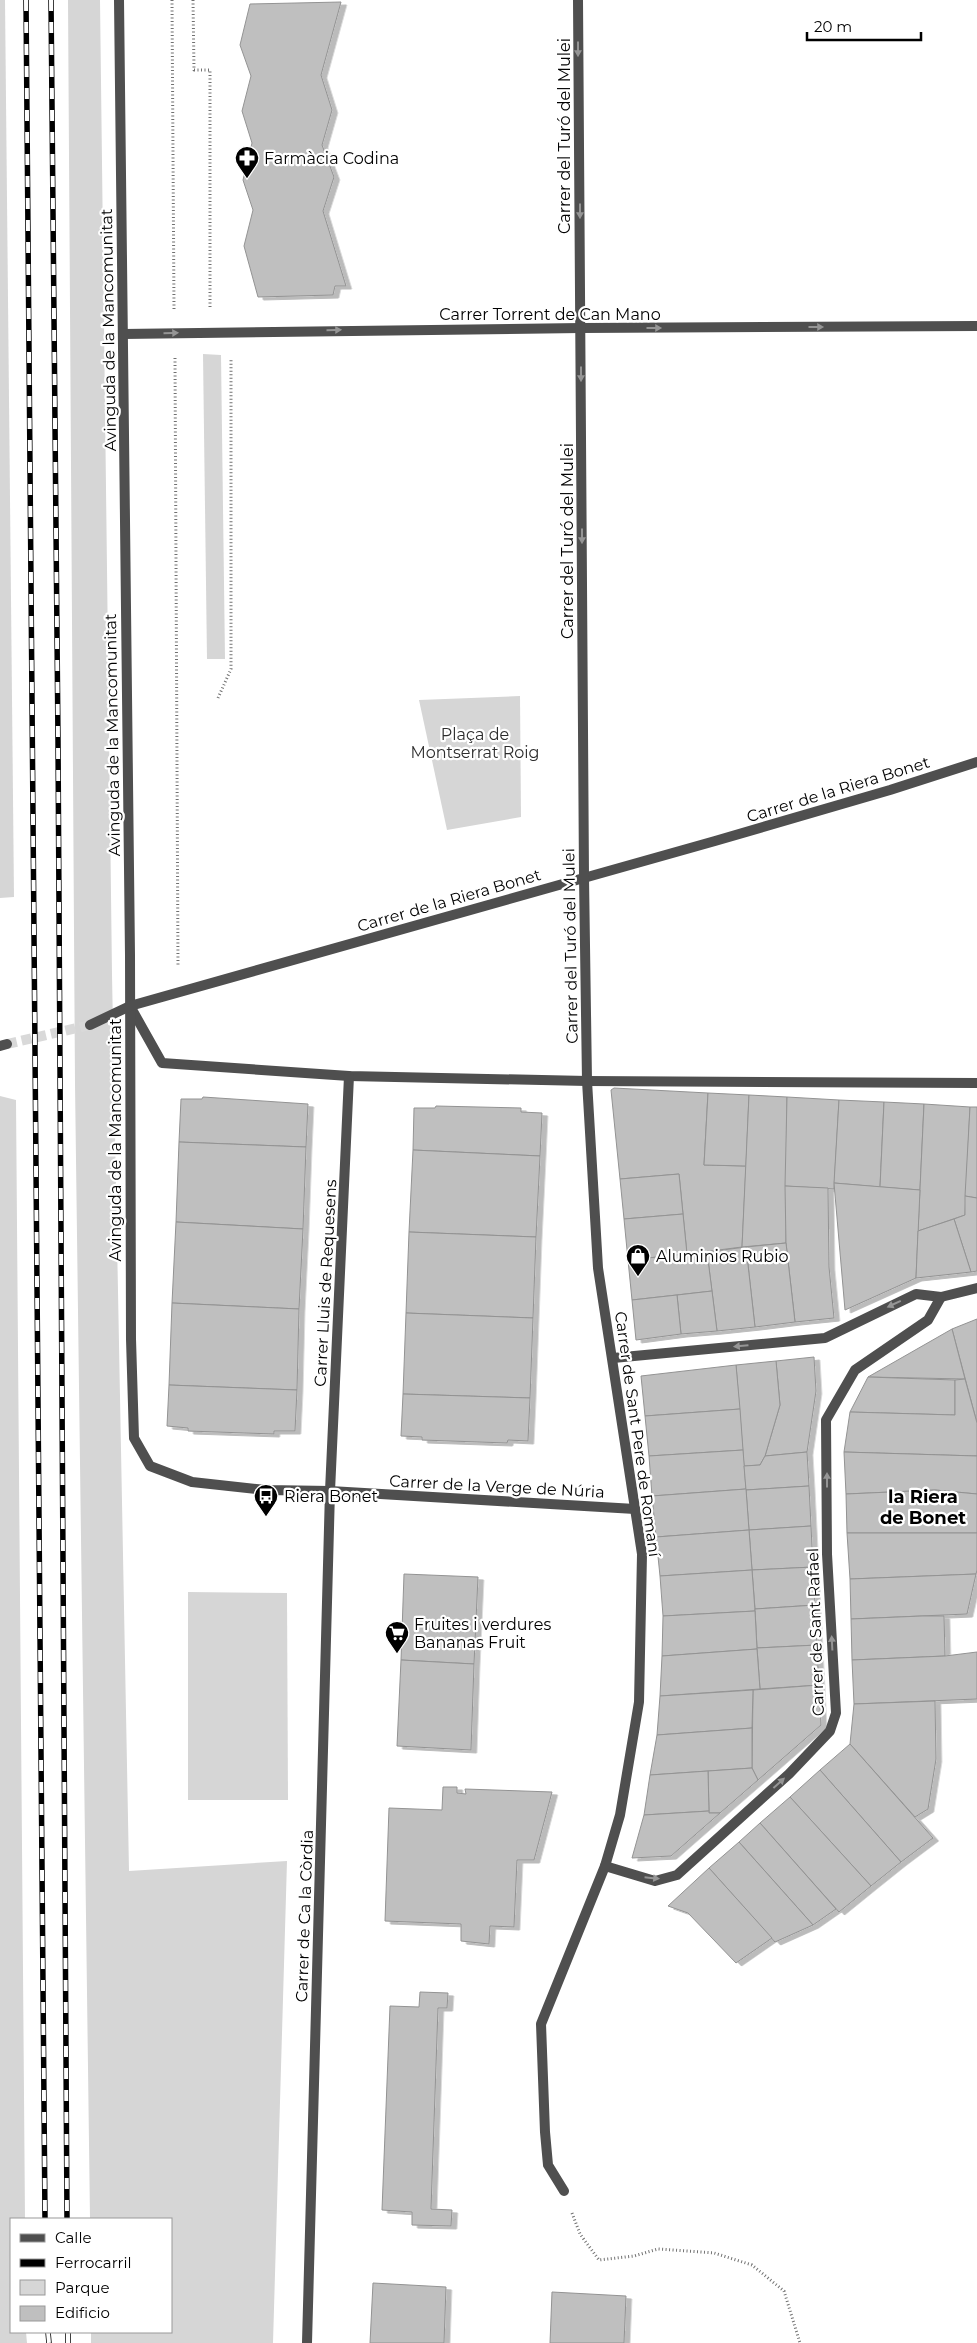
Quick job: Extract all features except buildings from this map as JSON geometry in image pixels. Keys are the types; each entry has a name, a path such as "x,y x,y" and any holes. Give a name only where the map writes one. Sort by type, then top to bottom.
{"street":[{"name":"Avinguda de la Mancomunitat","path":"119,0 130,1006 131,1339 134,1438 150,1466"},
{"name":"Carrer del Turó del Mulei","path":"578,0 587,1081"},
{"name":"Carrer Torrent de Can Mano","path":"123,334 581,328 977,326"},
{"name":"Carrer de la Riera Bonet","path":"90,1025 130,1006 881,792 977,762"},
{"path":"130,1006 162,1063 349,1076 587,1081 977,1083"},
{"name":"Carrer Lluis de Requesens","path":"330,1491 349,1076"},
{"name":"Carrer de Sant Pere de Romaní","path":"564,2191 548,2166 541,2024 605,1866 620,1815 639,1702 642,1554 598,1268 587,1081"},
{"path":"613,1358 825,1338 916,1294 941,1297 977,1288"},
{"name":"Carrer de Sant Rafael","path":"605,1866 655,1880 677,1875 789,1774 830,1731 836,1713 827,1554 826,1420 855,1370 928,1320 941,1297"},
{"name":"Carrer de la Verge de Núria","path":"150,1466 192,1482 266,1490 330,1491 635,1509"},
{"name":"Carrer de Ca la Còrdia","path":"307,2343 330,1491"}],"path":[{"path":"172,0 178,993"},
{"path":"193,0 194,70 210,70 210,332 231,351 231,669 218,698"},
{"path":"564,2191 580,2234 599,2260 634,2256 658,2249 714,2253 752,2265 784,2291 800,2343"}],"green space":[{"path":"0,0 5,0 14,897 0,898"},
{"path":"68,0 100,0 112,975 129,1871 287,1861 273,2343 91,2343 91,2333 172,2333 172,2218 90,2218 75,1084"},
{"path":"203,354 221,355 225,659 207,659"},
{"name":"Plaça de Montserrat Roig","path":"520,696 521,817 447,830 419,700"},
{"path":"0,1096 16,1100 25,2218 10,2218 10,2333 26,2333 27,2343 0,2343"},
{"path":"188,1592 287,1593 288,1800 188,1800"}],"tunnel":[{"path":"7,1044 90,1025"}],"railway":[{"path":"26,0 45,2218"},
{"path":"51,0 58,740 67,2218"},
{"path":"48,2333 49,2343"},
{"path":"68,2333 68,2343"}],"place":[{"name":"Farmàcia Codina","path":"247,179"},
{"name":"Aluminios Rubio","path":"638,1277"},
{"name":"Riera Bonet","path":"266,1517"},
{"name":"Fruites i verdures Bananas Fruit","path":"397,1654"}],"district":[{"name":"la Riera de Bonet","path":"923,1507"}]}
